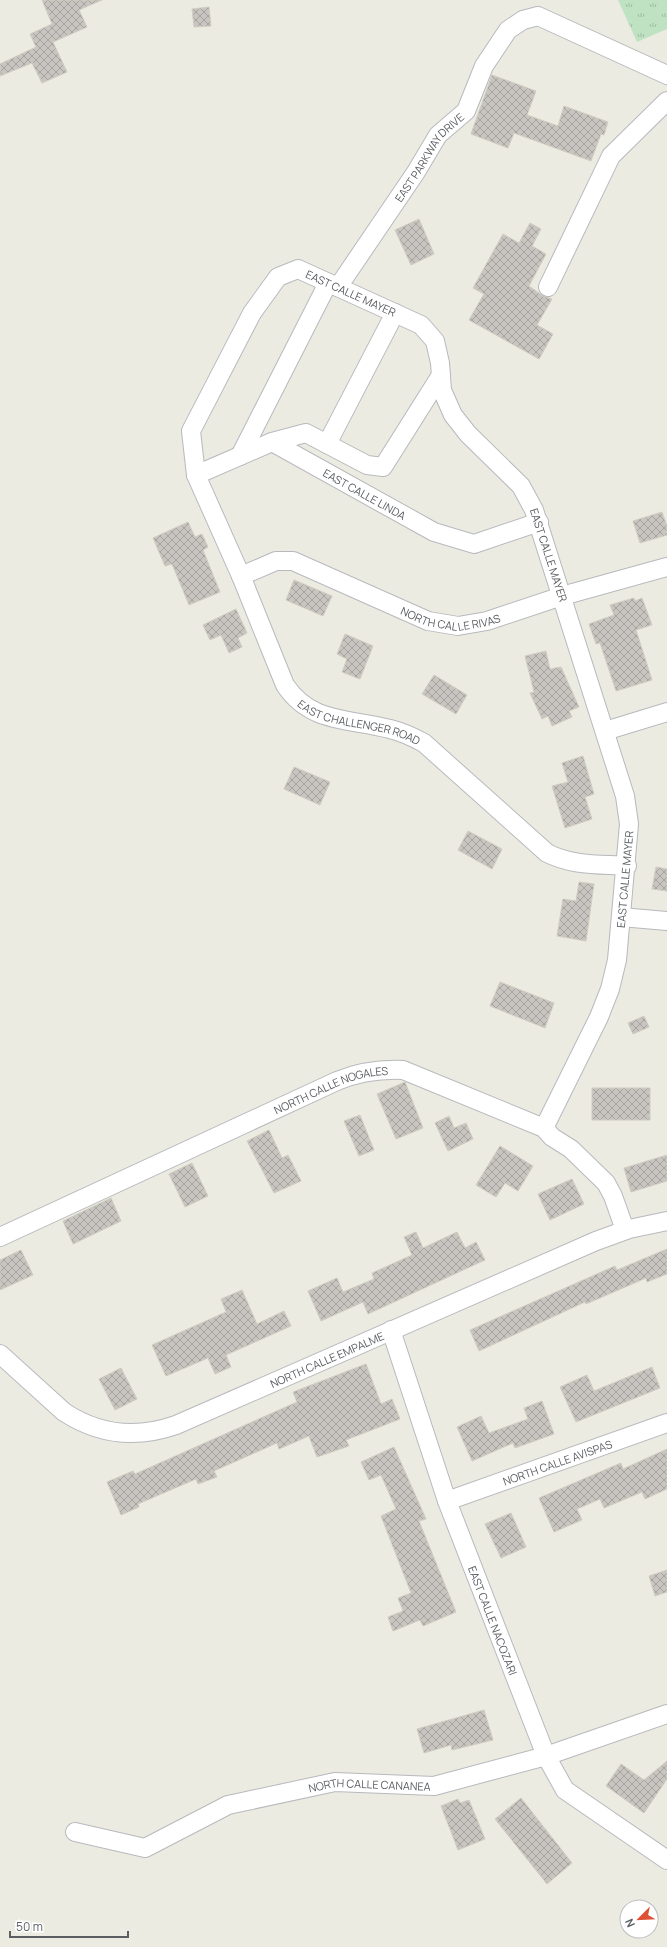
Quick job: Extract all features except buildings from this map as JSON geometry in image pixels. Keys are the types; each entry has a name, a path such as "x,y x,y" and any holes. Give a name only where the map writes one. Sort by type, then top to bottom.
{"street":[{"name":"EAST PARKWAY DRIVE","path":"240,456 333,285 416,172 438,135 466,111 484,66 508,30 523,20 538,16 667,75"},
{"path":"548,287 611,156 667,102"},
{"name":"EAST CALLE MAYER","path":"196,475 191,431 252,313 278,277 298,269 421,325 435,341 440,363 442,390 453,415 468,434 521,486 528,498 539,522 605,730 628,810 629,839 617,960 610,989 599,1017 544,1128"},
{"path":"327,444 395,313"},
{"path":"196,475 272,442 306,433 367,465 383,467 441,374"},
{"name":"EAST CALLE LINDA","path":"272,442 434,532 474,544 539,522"},
{"name":"EAST CHALLENGER ROAD","path":"196,475 241,576 285,685 294,697 307,708 328,717 395,730 424,743 542,849 554,857 574,863 626,866"},
{"name":"NORTH CALLE RIVAS","path":"241,576 276,561 293,561 428,621 448,625 477,624 562,596 667,567"},
{"path":"605,730 667,712"},
{"path":"621,917 667,921"},
{"name":"NORTH CALLE NOGALES","path":"0,1237 337,1081 362,1072 383,1070 403,1070 544,1128 552,1137 571,1149 602,1177 613,1196 625,1230"},
{"name":"NORTH CALLE EMPALME","path":"0,1354 64,1412 74,1419 99,1429 125,1434 151,1432 176,1425 596,1241 625,1230 667,1221"},
{"name":"EAST CALLE NACOZARI","path":"391,1330 447,1501 546,1756 565,1790 667,1860"},
{"name":"NORTH CALLE AVISPAS","path":"447,1501 667,1423"},
{"name":"NORTH CALLE CANANEA","path":"75,1832 145,1848 228,1805 335,1782 434,1786 546,1756 667,1714"}],"green space":[{"path":"618,0 667,0 667,29 637,42"}]}
